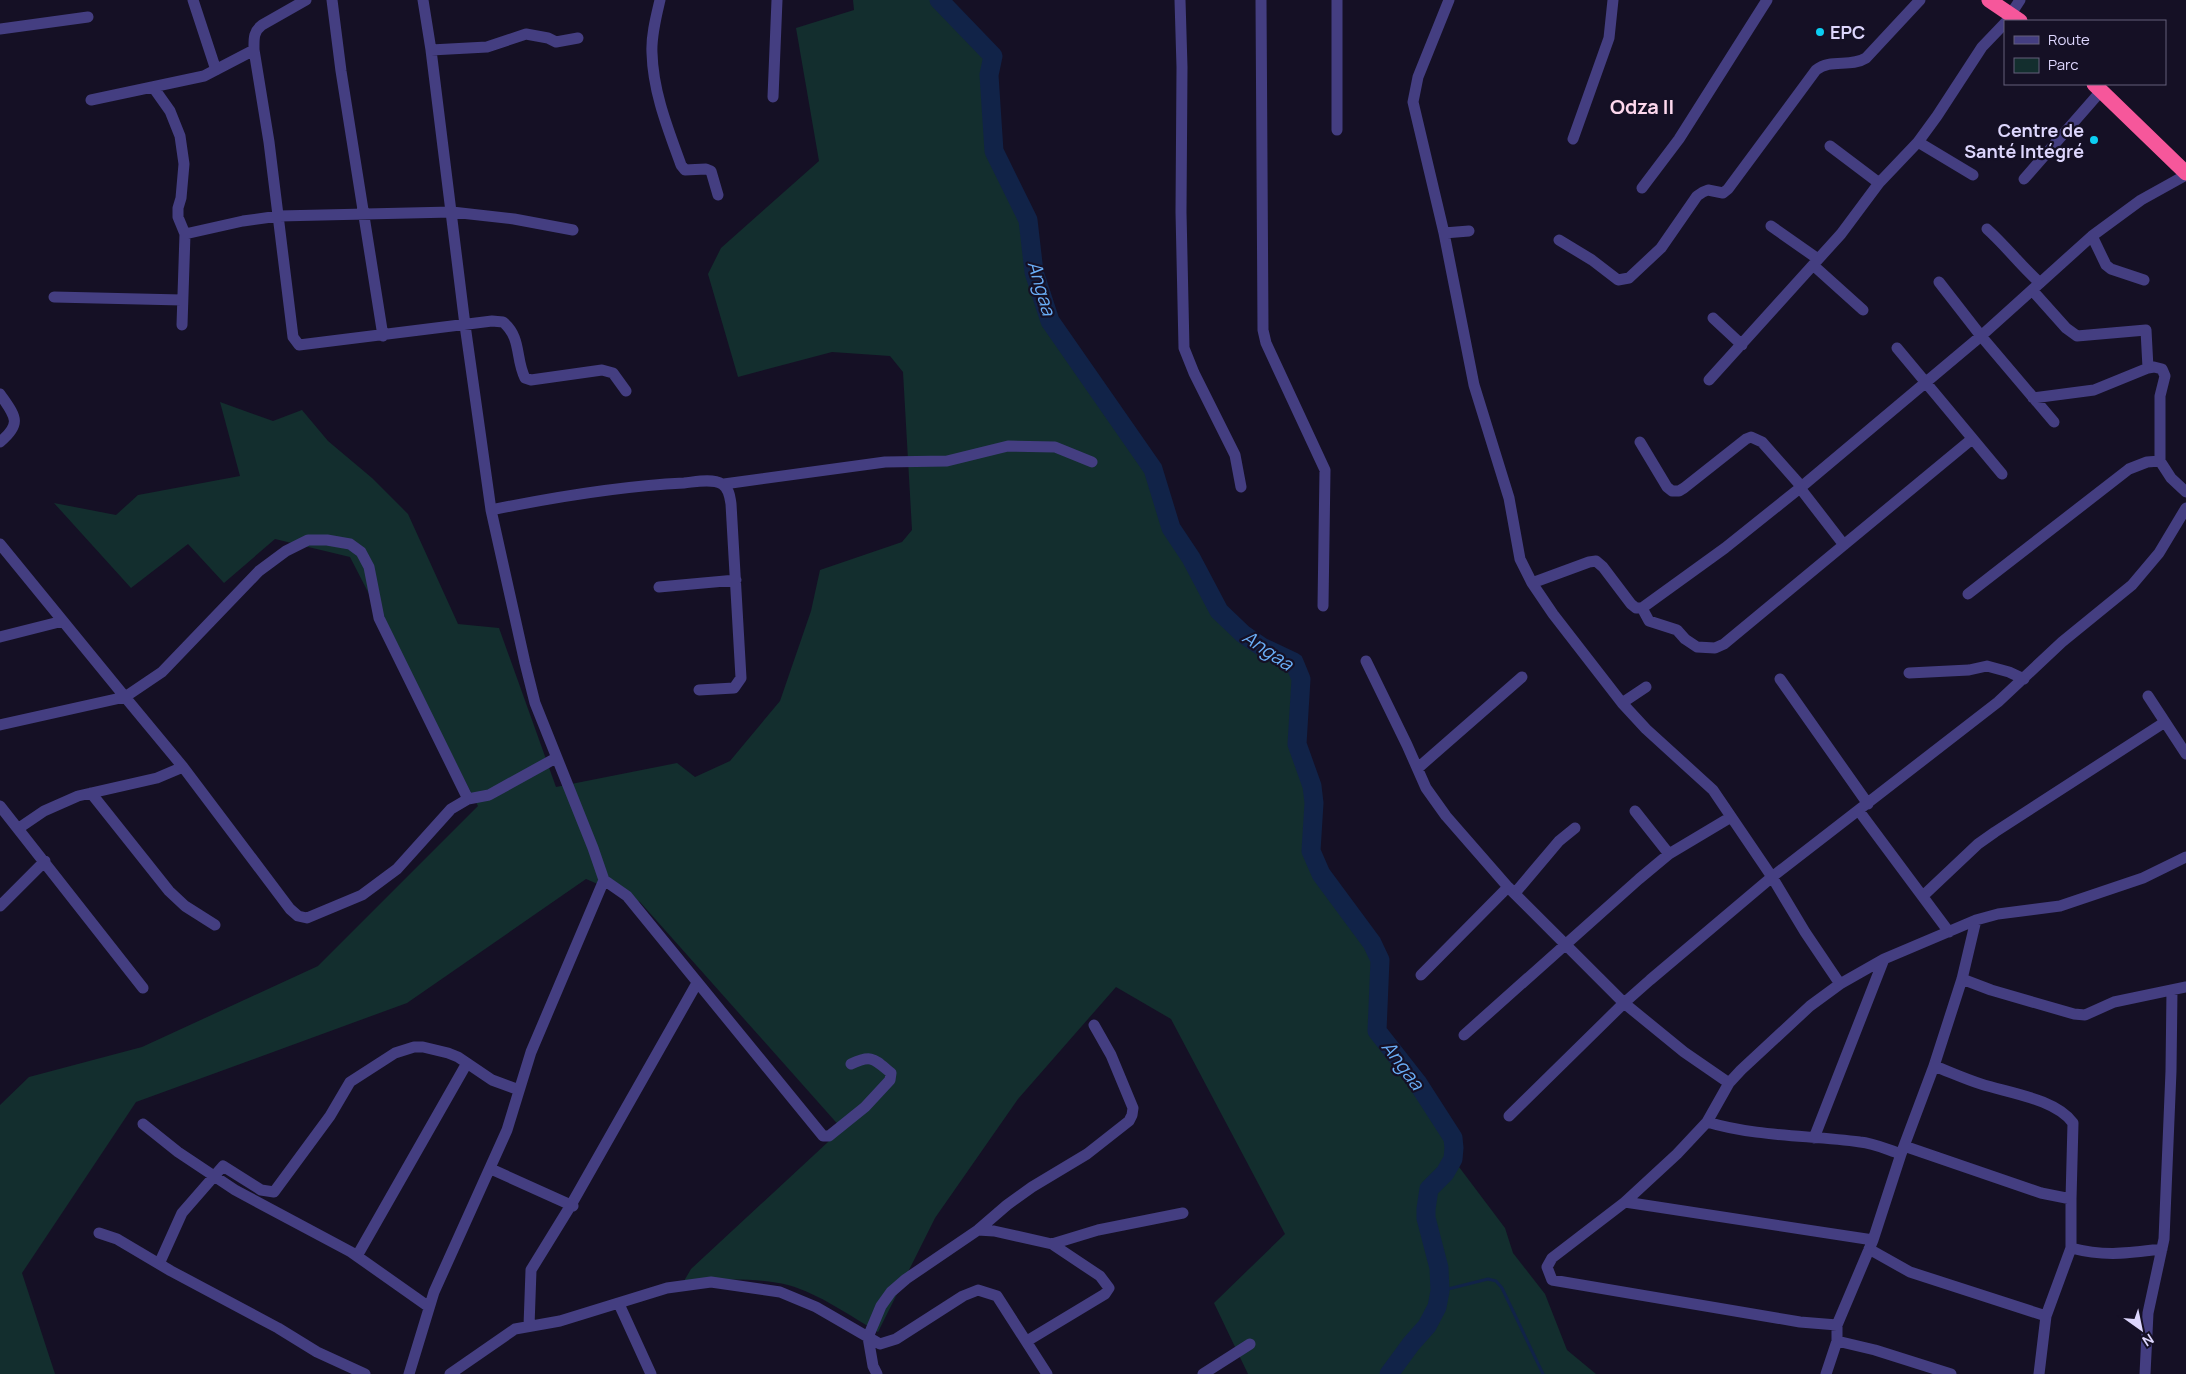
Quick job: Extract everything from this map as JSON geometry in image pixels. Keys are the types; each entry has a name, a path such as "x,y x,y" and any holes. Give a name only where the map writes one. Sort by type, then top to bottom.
{"highway":[{"path":"1989,0 2010,20"},
{"path":"2098,87 2186,174"}],"street":[{"path":"193,0 216,70"},
{"path":"304,0 256,30 254,50 296,342 299,345 492,321 503,322 515,336 521,370 525,378 531,380 602,370 613,372 626,391"},
{"path":"332,0 341,71 383,336"},
{"path":"423,0 491,510 535,703 604,880 626,896 823,1136 830,1136 850,1120 890,1080 890,1073 873,1058 867,1058 851,1064"},
{"path":"660,0 655,23 652,53 655,81 663,116 681,165 686,170 706,169 711,171 718,195"},
{"path":"773,97 777,0"},
{"path":"1180,0 1184,348 1194,373 1235,455 1240,486"},
{"path":"1261,0 1263,330 1266,343 1325,470 1323,606"},
{"path":"1337,0 1337,130"},
{"path":"1450,0 1418,77 1413,94 1414,109 1444,233 1474,385 1509,498 1520,559 1532,583 1553,614 1622,703 1646,729 1713,790 1772,877 1805,932 1840,984"},
{"path":"1573,139 1609,38 1613,0"},
{"path":"1642,188 1679,138 1767,0"},
{"path":"1559,240 1592,260 1618,280 1629,278 1661,248 1698,196 1708,190 1723,193 1728,188 1816,70 1829,63 1854,64 1866,58 1920,0"},
{"path":"2010,20 2020,0"},
{"path":"0,29 88,17"},
{"path":"1709,380 1841,234 1879,183 1918,142 1938,116 1982,47 2004,26"},
{"path":"431,50 487,47 526,34 548,38 556,42 578,38"},
{"path":"91,100 204,76 254,50"},
{"path":"153,87 170,112 180,136 185,173 178,217 185,234 182,325"},
{"path":"2024,179 2098,87"},
{"path":"1918,142 1973,175"},
{"path":"1830,146 1879,183"},
{"path":"1532,583 1588,562 1596,561 1603,566 1631,604 1636,608 1642,608 1725,548 1800,487 1981,336 2092,236 2142,200 2186,174"},
{"path":"185,234 243,221 279,216 452,212 514,219 573,230"},
{"path":"1771,226 1816,262 1862,310"},
{"path":"1987,230 2036,287 2066,328 2077,336 2146,330 2148,368"},
{"path":"1444,233 1469,231"},
{"path":"2092,236 2106,265 2111,269 2144,280"},
{"path":"1940,282 1981,336 2054,422"},
{"path":"54,297 182,300"},
{"path":"1713,318 1742,345"},
{"path":"1897,348 2002,474"},
{"path":"2033,398 2094,390 2148,368 2162,369 2164,372 2160,396 2160,461 2171,478 2186,492"},
{"path":"0,394 14,415 16,425 12,432 0,442"},
{"path":"1640,442 1667,487 1672,491 1679,491 1746,439 1751,437 1762,442 1800,487 1844,545"},
{"path":"1642,608 1649,621 1677,630 1685,639 1697,647 1715,648 1724,644 1972,438"},
{"path":"491,510 580,492 715,481 724,484 885,462 947,461 1008,446 1055,447 1092,462"},
{"path":"1968,594 2129,469 2147,462 2160,461"},
{"path":"699,690 734,688 741,678 731,504 729,492 724,484"},
{"path":"1509,1116 1624,1003 1772,877 1966,727 2024,679 2062,642 2132,585 2159,553 2186,508"},
{"path":"0,725 125,697 162,672 259,572 286,551 308,540 327,540 350,544 361,552 369,567 379,618 468,799"},
{"path":"0,544 184,766 290,909 298,916 307,918 362,895 390,874 408,857 451,809 468,799 489,795 556,758"},
{"path":"660,587 736,580"},
{"path":"0,637 62,621"},
{"path":"1366,662 1432,799 1511,890 1624,1003 1684,1052 1729,1083"},
{"path":"1910,673 1969,670 1987,666 2010,672 2024,679"},
{"path":"1418,768 1522,676"},
{"path":"1780,679 1949,932"},
{"path":"1622,703 1646,687"},
{"path":"2148,696 2186,754"},
{"path":"1924,895 1978,844 2165,722"},
{"path":"19,828 44,811 78,796 157,778 184,766"},
{"path":"91,793 169,891 185,906 215,925"},
{"path":"0,806 144,988"},
{"path":"1635,811 1669,854"},
{"path":"1464,1035 1669,854 1730,817"},
{"path":"1421,975 1511,890 1560,840 1575,828"},
{"path":"1837,1325 1800,1322 1554,1282 1547,1267 1548,1262 1625,1202 1677,1154 1707,1122 1729,1083 1810,1006 1840,984 1884,959 1976,920 1998,914 2060,906 2143,878 2186,858"},
{"path":"0,906 45,861"},
{"path":"409,1374 429,1307 507,1130 531,1052 604,880"},
{"path":"1826,1374 1837,1341 1837,1325 1871,1244 1902,1150 1934,1066 1962,978 1976,920"},
{"path":"1814,1138 1884,959"},
{"path":"1962,978 1991,990 2074,1014 2085,1015 2114,1002 2186,987"},
{"path":"529,1326 532,1270 572,1206 697,983"},
{"path":"2145,1374 2148,1313 2162,1249 2171,1071 2172,990"},
{"path":"876,1374 868,1337 882,1306 891,1292 906,1279 978,1230 1007,1204 1087,1154 1129,1121 1133,1108 1111,1055 1094,1025"},
{"path":"159,1264 182,1213 223,1166 260,1190 274,1192 330,1116 350,1082 395,1052 414,1047 423,1047 448,1053 492,1080 519,1090"},
{"path":"357,1256 467,1063"},
{"path":"1934,1066 1981,1084 2050,1105 2067,1114 2074,1123 2070,1199 2071,1248 2046,1316 2039,1374"},
{"path":"1707,1122 1728,1128 1862,1142 1902,1150 2070,1199"},
{"path":"143,1124 178,1152 214,1177 357,1256 429,1307"},
{"path":"491,1169 572,1206"},
{"path":"1625,1202 1871,1244 1910,1272 2046,1316"},
{"path":"1052,1244 1098,1230 1183,1213"},
{"path":"978,1230 994,1231 1052,1244 1100,1276 1109,1288 1105,1294 1027,1341"},
{"path":"99,1233 117,1239 159,1264 278,1328 317,1352 365,1374"},
{"path":"2071,1248 2090,1253 2114,1255 2162,1249"},
{"path":"450,1374 496,1340 515,1329 560,1321 667,1288 711,1282 780,1292 816,1307 880,1344 887,1344 964,1296 978,1290 997,1296 1047,1374"},
{"path":"619,1304 651,1374"},
{"path":"1837,1341 1875,1350 1951,1374"},
{"path":"1203,1374 1250,1344"}],"green space":[{"path":"853,0 941,0 993,56 989,75 994,151 1028,220 1034,272 1050,321 1153,469 1171,528 1191,558 1219,611 1243,634 1262,647 1294,662 1301,679 1297,744 1312,786 1314,803 1311,851 1321,874 1372,943 1380,960 1377,1031 1417,1082 1453,1138 1453,1159 1505,1228 1513,1253 1545,1294 1567,1350 1596,1374 1248,1374 1214,1303 1285,1234 1171,1019 1116,987 1018,1099 935,1218 878,1332 812,1294 788,1285 750,1280 684,1281 691,1269 842,1129 640,902 586,879 407,1003 136,1102 22,1273 55,1374 0,1374 0,1105 29,1077 142,1047 318,966 478,806 350,557 275,539 224,583 188,544 131,588 54,503 116,515 138,495 240,476 220,402 273,421 302,410 328,441 372,478 408,514 458,624 499,628 556,787 677,763 695,777 730,761 780,701 811,611 820,570 902,542 912,530 903,372 890,356 832,352 738,377 708,274 721,248 819,161 796,28 854,10"}],"waterway":[{"name":"Angaa","path":"939,0 993,56 989,75 994,151 1028,220 1034,272 1050,321 1153,469 1171,528 1191,558 1219,611 1243,634 1262,647 1294,662 1301,679 1297,744 1312,786 1314,803 1311,851 1321,874 1372,943 1380,960 1377,1031 1417,1082 1453,1138 1453,1159 1445,1173 1429,1189 1426,1209 1426,1218 1439,1268 1440,1291 1437,1307 1427,1326 1389,1374"},
{"path":"1440,1291 1488,1279 1496,1281 1502,1288 1543,1374"}],"place":[{"name":"EPC","path":"1820,32"},
{"name":"Centre de Santé Intégré","path":"2094,140"}],"district":[{"name":"Odza II","path":"1642,106"}]}
